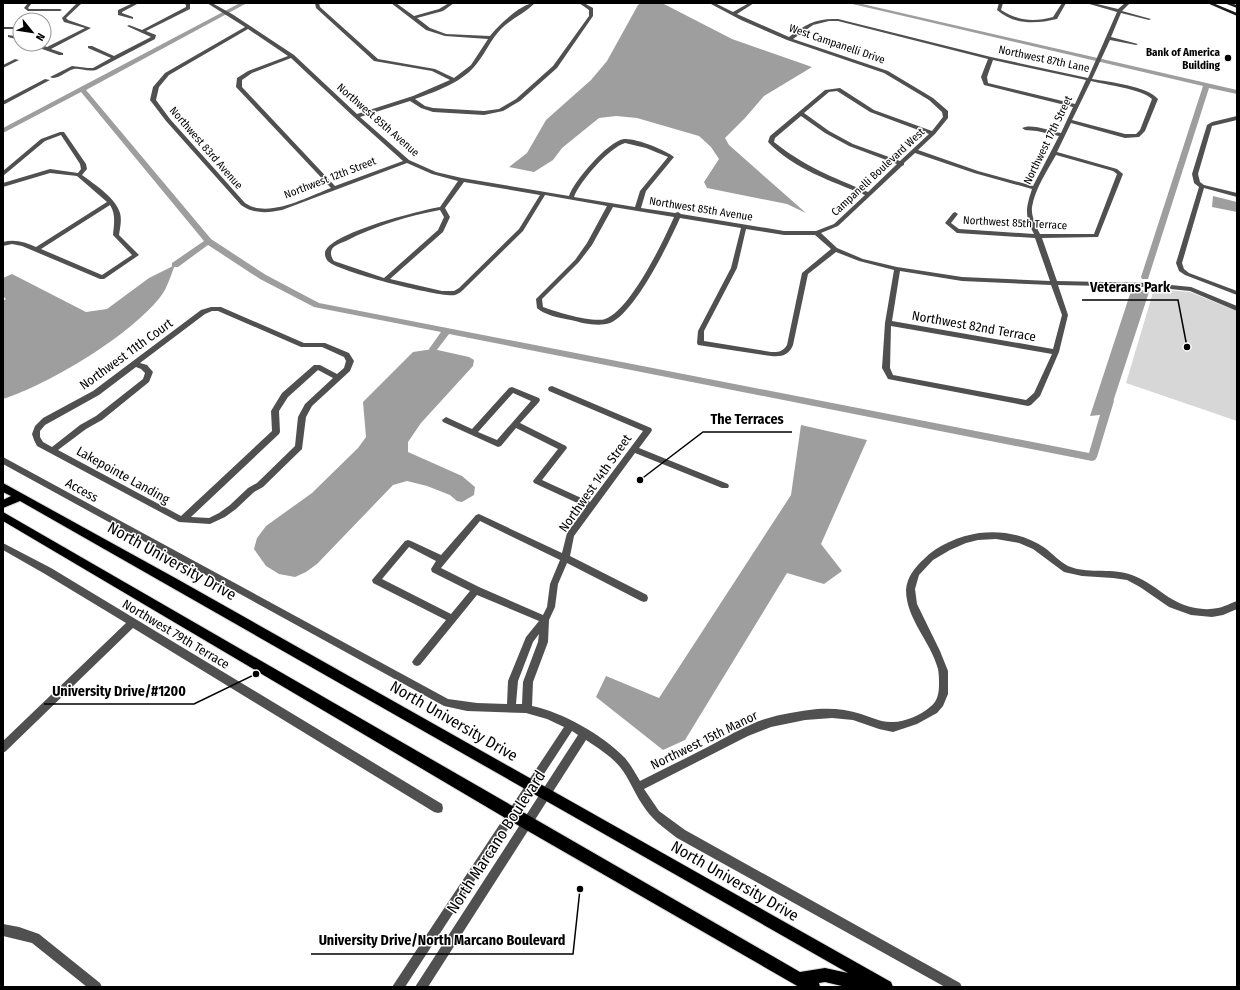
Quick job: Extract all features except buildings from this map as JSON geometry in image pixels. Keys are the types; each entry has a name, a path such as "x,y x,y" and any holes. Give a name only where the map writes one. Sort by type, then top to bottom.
{"main road":[{"path":"1208,3 1237,15"},
{"path":"1226,3 1237,7"},
{"name":"North University Drive","path":"3,487 885,986"},
{"path":"3,504 20,497"},
{"path":"5,520 813,987"},
{"path":"799,979 825,975 863,984 885,986"}],"street":[{"path":"30,3 26,8 28,10 60,10"},
{"path":"52,46 89,28 64,18 80,3"},
{"path":"130,18 120,14 120,11 137,3"},
{"path":"143,31 188,8 188,4 186,3"},
{"name":"Northwest 85th Avenue","path":"209,3 249,27 292,56 407,161 434,173 462,180 678,214 784,233 817,233"},
{"path":"317,3 318,7 376,60 433,70 454,80"},
{"path":"393,3 428,29 444,35 491,38"},
{"path":"413,18 441,10 452,3"},
{"path":"356,116 410,98 454,80 474,65 502,24 533,3"},
{"path":"410,98 423,107 433,110 479,113 497,111 509,106 556,67 591,16 592,10 581,3"},
{"name":"West Campanelli Drive","path":"711,3 789,39 886,72 931,99 945,111 946,117"},
{"path":"734,14 752,3"},
{"path":"1001,3 999,10 1018,21 1042,22 1055,18 1064,3"},
{"path":"1088,3 1120,10 1149,19"},
{"name":"Northwest 17th Street","path":"888,323 886,368 892,378 1028,403 1036,394 1056,352 1064,315 1038,236 1032,225 1029,208 1035,188 1054,153 1120,10 1128,3"},
{"name":"Northwest 87th Lane","path":"789,39 811,23 823,20 838,20 930,45 1142,91 1153,96 1154,101 1141,133 1137,136 1127,136 1068,121"},
{"path":"53,77 74,67 88,70 94,69 153,38 154,36 129,26"},
{"name":"Northwest 83rd Avenue","path":"249,27 167,74 156,87 153,100 168,120 243,204 250,209 260,211"},
{"path":"1108,38 1136,44"},
{"path":"90,46 114,58"},
{"path":"52,51 61,54"},
{"path":"292,56 250,72 239,79 239,87 335,189"},
{"path":"992,58 984,77 986,84 1076,106"},
{"path":"3,67 17,60"},
{"path":"3,103 47,80"},
{"path":"868,194 817,173 788,156 771,142 772,137 827,92 838,89 872,111 933,133"},
{"path":"802,114 827,132 851,145 902,164"},
{"name":"Campanelli Boulevard West","path":"817,233 836,225 902,164 933,133 946,117"},
{"path":"1237,118 1214,123 1208,129 1195,174 1197,183 1202,186 1237,195"},
{"path":"1025,128 1037,129 1062,135"},
{"path":"3,174 43,140 62,133 83,164 84,169 79,174"},
{"path":"571,197 580,181 614,146 623,141 663,152 671,157 643,191 638,208"},
{"path":"915,151 976,172 1035,188"},
{"name":"Northwest 85th Terrace","path":"955,214 948,223 957,231 1038,236 1096,236 1120,174 1115,170 1054,153"},
{"name":"Northwest 12th Street","path":"260,211 284,208 407,161"},
{"path":"3,185 50,171 79,174 116,209 116,235 136,255 102,278 19,242 3,244"},
{"path":"462,180 442,208 392,220 356,234 333,245 327,254 332,262 385,280 442,294 455,293 511,242 521,230 544,193"},
{"path":"1202,186 1178,263 1181,270 1186,274 1237,293"},
{"path":"36,249 110,202"},
{"path":"611,204 586,250 539,299 540,308 550,313 596,322 607,322 618,314 648,276 660,256 678,214"},
{"path":"385,280 441,231 447,217 442,208"},
{"path":"744,226 734,268 701,331 700,343 779,355 785,352 790,345 805,273 835,249"},
{"path":"817,233 835,249 861,260 897,269 962,279 1150,285 1191,289 1237,309"},
{"path":"888,323 897,269"},
{"name":"Northwest 11th Court","path":"46,420 96,393 203,312 211,310 219,309 303,345 323,345 347,355 350,360 347,369 338,377"},
{"name":"Northwest 82nd Terrace","path":"888,323 1056,352"},
{"name":"Lakepointe Landing","path":"54,450 83,427 99,418 146,380 149,372 144,367 136,364"},
{"path":"317,367 338,377 309,404 302,417 299,447 260,485 222,515 210,521 182,520 276,432 275,411 286,395 317,367"},
{"name":"Northwest 14th Street","path":"527,709 528,682 543,642 545,620 550,607 554,584 565,558 570,535 648,430 552,389"},
{"path":"446,420 498,444 536,400 512,390 473,432"},
{"name":"Lakepointe Landing","path":"46,420 40,425 36,433 36,438 40,444 54,450 182,520"},
{"path":"515,424 563,448 537,481 592,506"},
{"path":"634,449 725,486"},
{"name":"Access","path":"3,460 447,703 461,706 527,709 553,717 570,726 605,747 621,761 649,806 664,821 681,834 956,987"},
{"path":"545,620 476,590 435,568 479,517 644,598"},
{"name":"Northwest 15th Manor","path":"638,787 735,738 771,722 823,713 835,713 857,717 874,724 891,727 904,725 925,716 936,708 943,697 945,681 942,664 936,648 916,614 910,596 911,586 918,569 938,552 962,541 976,537 1016,537 1033,545 1066,569 1079,573 1108,574 1130,577 1178,607 1204,613 1217,613 1237,605"},
{"path":"442,560 408,543 376,580 452,619"},
{"name":"Northwest 79th Terrace","path":"3,546 48,571 438,808"},
{"path":"418,662 476,590"},
{"name":"Northwest 14th Street","path":"511,709 513,681 529,640 545,620"},
{"path":"3,748 132,623"},
{"name":"North Marcano Boulevard","path":"398,987 570,726"},
{"name":"North Marcano Boulevard","path":"421,987 584,735"},
{"path":"3,930 35,938 96,987"}],"shaded area":[{"path":"641,3 662,3 732,39 812,67 764,96 725,138 729,145 806,213 787,204 707,188 704,182 719,159 711,147 699,136 637,118 616,116 599,118 562,148 553,160 534,172 509,167 527,153 546,120 591,80 607,61 638,5"},
{"path":"1213,196 1237,202 1237,212 1212,207"},
{"path":"175,265 161,296 148,311 110,342 66,370 22,392 3,399 3,301 6,299 3,296 3,278 12,274 86,312 107,309 149,278"},
{"path":"1132,288 1149,292 1109,414 1090,416"},
{"path":"1154,289 1190,292 1237,311 1237,421 1126,383"},
{"path":"433,349 469,357 474,360 473,366 421,423 408,442 408,452 462,476 475,487 474,495 462,502 457,501 450,495 427,486 407,481 393,485 317,564 306,572 295,577 279,574 266,566 254,549 257,538 266,526 312,493 358,448 366,437 363,402 413,352"},
{"path":"801,425 867,440 821,544 842,571 824,584 787,573 685,740 663,750 596,697 606,676 659,698 791,495"}],"waterway":[{"path":"82,89 244,3"},
{"path":"851,3 1207,85"},
{"path":"1145,277 1207,85"},
{"path":"1207,85 1237,92"},
{"path":"3,131 82,89"},
{"path":"82,89 208,241"},
{"path":"175,265 208,241"},
{"path":"208,241 263,277 317,305 1092,457 1109,401"},
{"path":"433,349 446,331"}],"place":[{"name":"Bank of America Building","path":"1228,58"},
{"name":"Veterans Park","path":"1187,347"},
{"name":"The Terraces","path":"640,480"},
{"name":"University Drive/#1200","path":"256,674"},
{"name":"University Drive/North Marcano Boulevard","path":"580,889"}]}
